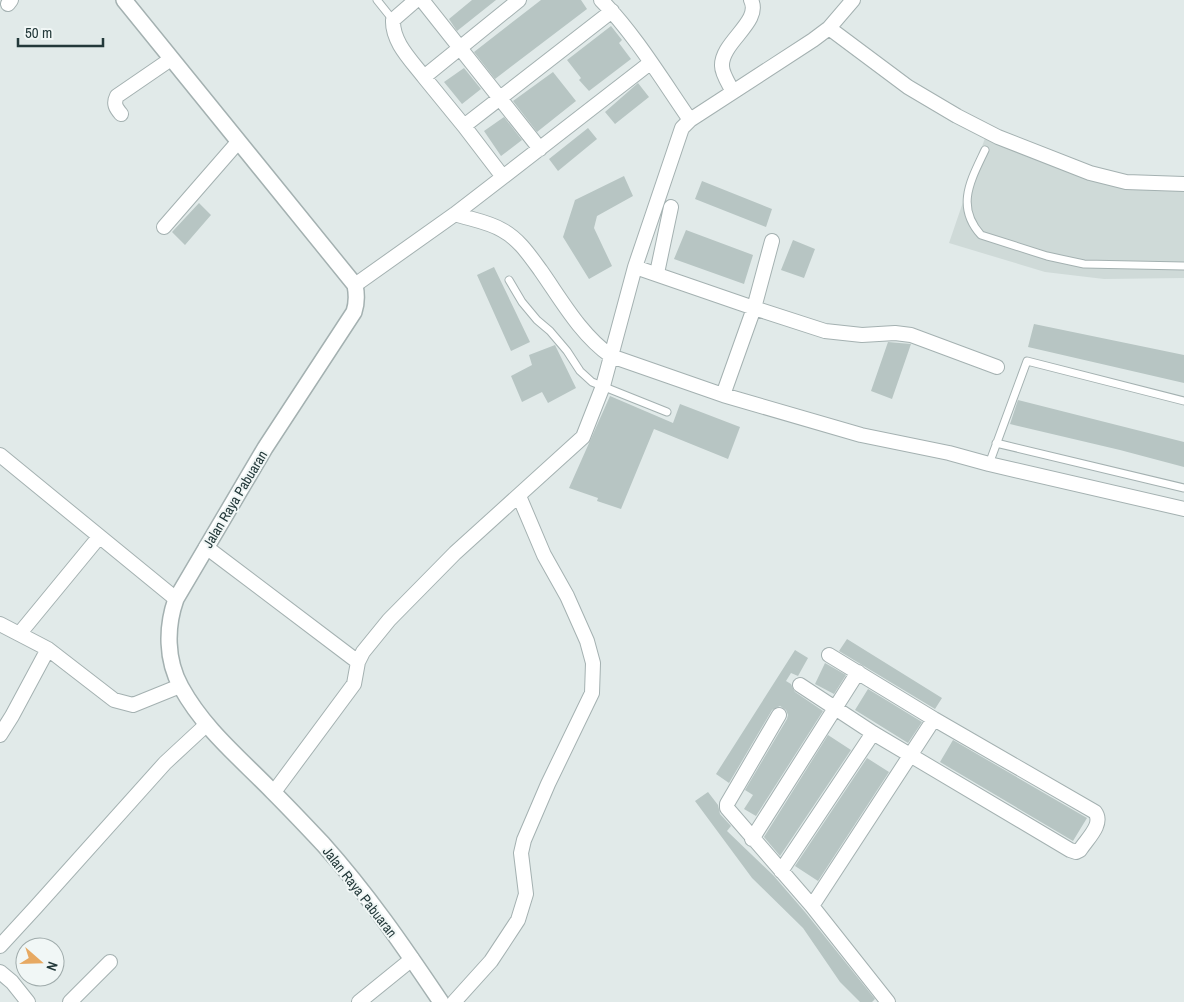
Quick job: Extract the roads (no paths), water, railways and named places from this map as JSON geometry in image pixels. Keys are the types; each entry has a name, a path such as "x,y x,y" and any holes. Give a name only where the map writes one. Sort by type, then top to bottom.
{"street":[{"path":"124,0 355,286 455,214 650,63"},
{"path":"416,0 393,20 393,30 400,46 502,177"},
{"path":"422,0 540,149"},
{"path":"424,77 519,0"},
{"path":"601,0 612,11 690,120"},
{"path":"733,92 722,68 722,57 750,18 753,4 751,0"},
{"path":"274,792 354,684 358,662 369,642 388,620 455,553 583,437 603,386 635,267 679,132 690,120 830,28 853,0"},
{"path":"464,126 500,100 612,11"},
{"path":"830,28 908,87 957,116 998,137 1090,173 1126,182 1184,184"},
{"path":"121,114 115,106 117,96 171,59"},
{"path":"164,227 238,142"},
{"path":"657,273 671,207"},
{"path":"455,214 502,229 516,240 532,258 587,335 598,347 612,356 723,395 861,435 949,453 1184,510"},
{"path":"723,395 754,308 772,240"},
{"path":"635,267 826,331 838,334 895,333 911,335 996,367"},
{"name":"Jalan Raya Pabuaran","path":"355,286 357,303 354,312 265,448 176,599 170,615 171,659 180,686 206,725 222,743 274,792 324,845 358,886 441,1002"},
{"path":"0,455 176,599"},
{"path":"454,1002 491,961 518,920 526,894 522,853 524,840 548,784 592,693 593,663 587,641 567,596 544,555 519,496"},
{"path":"20,633 99,537"},
{"path":"206,547 358,662"},
{"path":"0,624 48,649 114,700 127,705 140,703 180,686"},
{"path":"0,735 48,649"},
{"path":"800,685 873,734 1070,850 1076,852 1080,850 1098,823 1098,816 1095,812 934,719 829,655"},
{"path":"752,838 858,672"},
{"path":"779,715 727,804 727,808 812,906 888,1002"},
{"path":"812,906 934,719"},
{"path":"0,946 165,763 206,725"},
{"path":"781,871 873,734"},
{"path":"359,1002 412,959"},
{"path":"70,1002 110,962"},
{"path":"0,972 12,982 28,1002"}],"lane":[{"path":"377,0 393,20"},
{"path":"985,150 966,198 968,216 980,235 1047,256 1078,263 1116,266 1184,266"},
{"path":"509,280 522,302 567,351 586,377 592,382 667,412"},
{"path":"988,464 1027,361 1184,401"},
{"path":"996,443 1184,488"}]}
